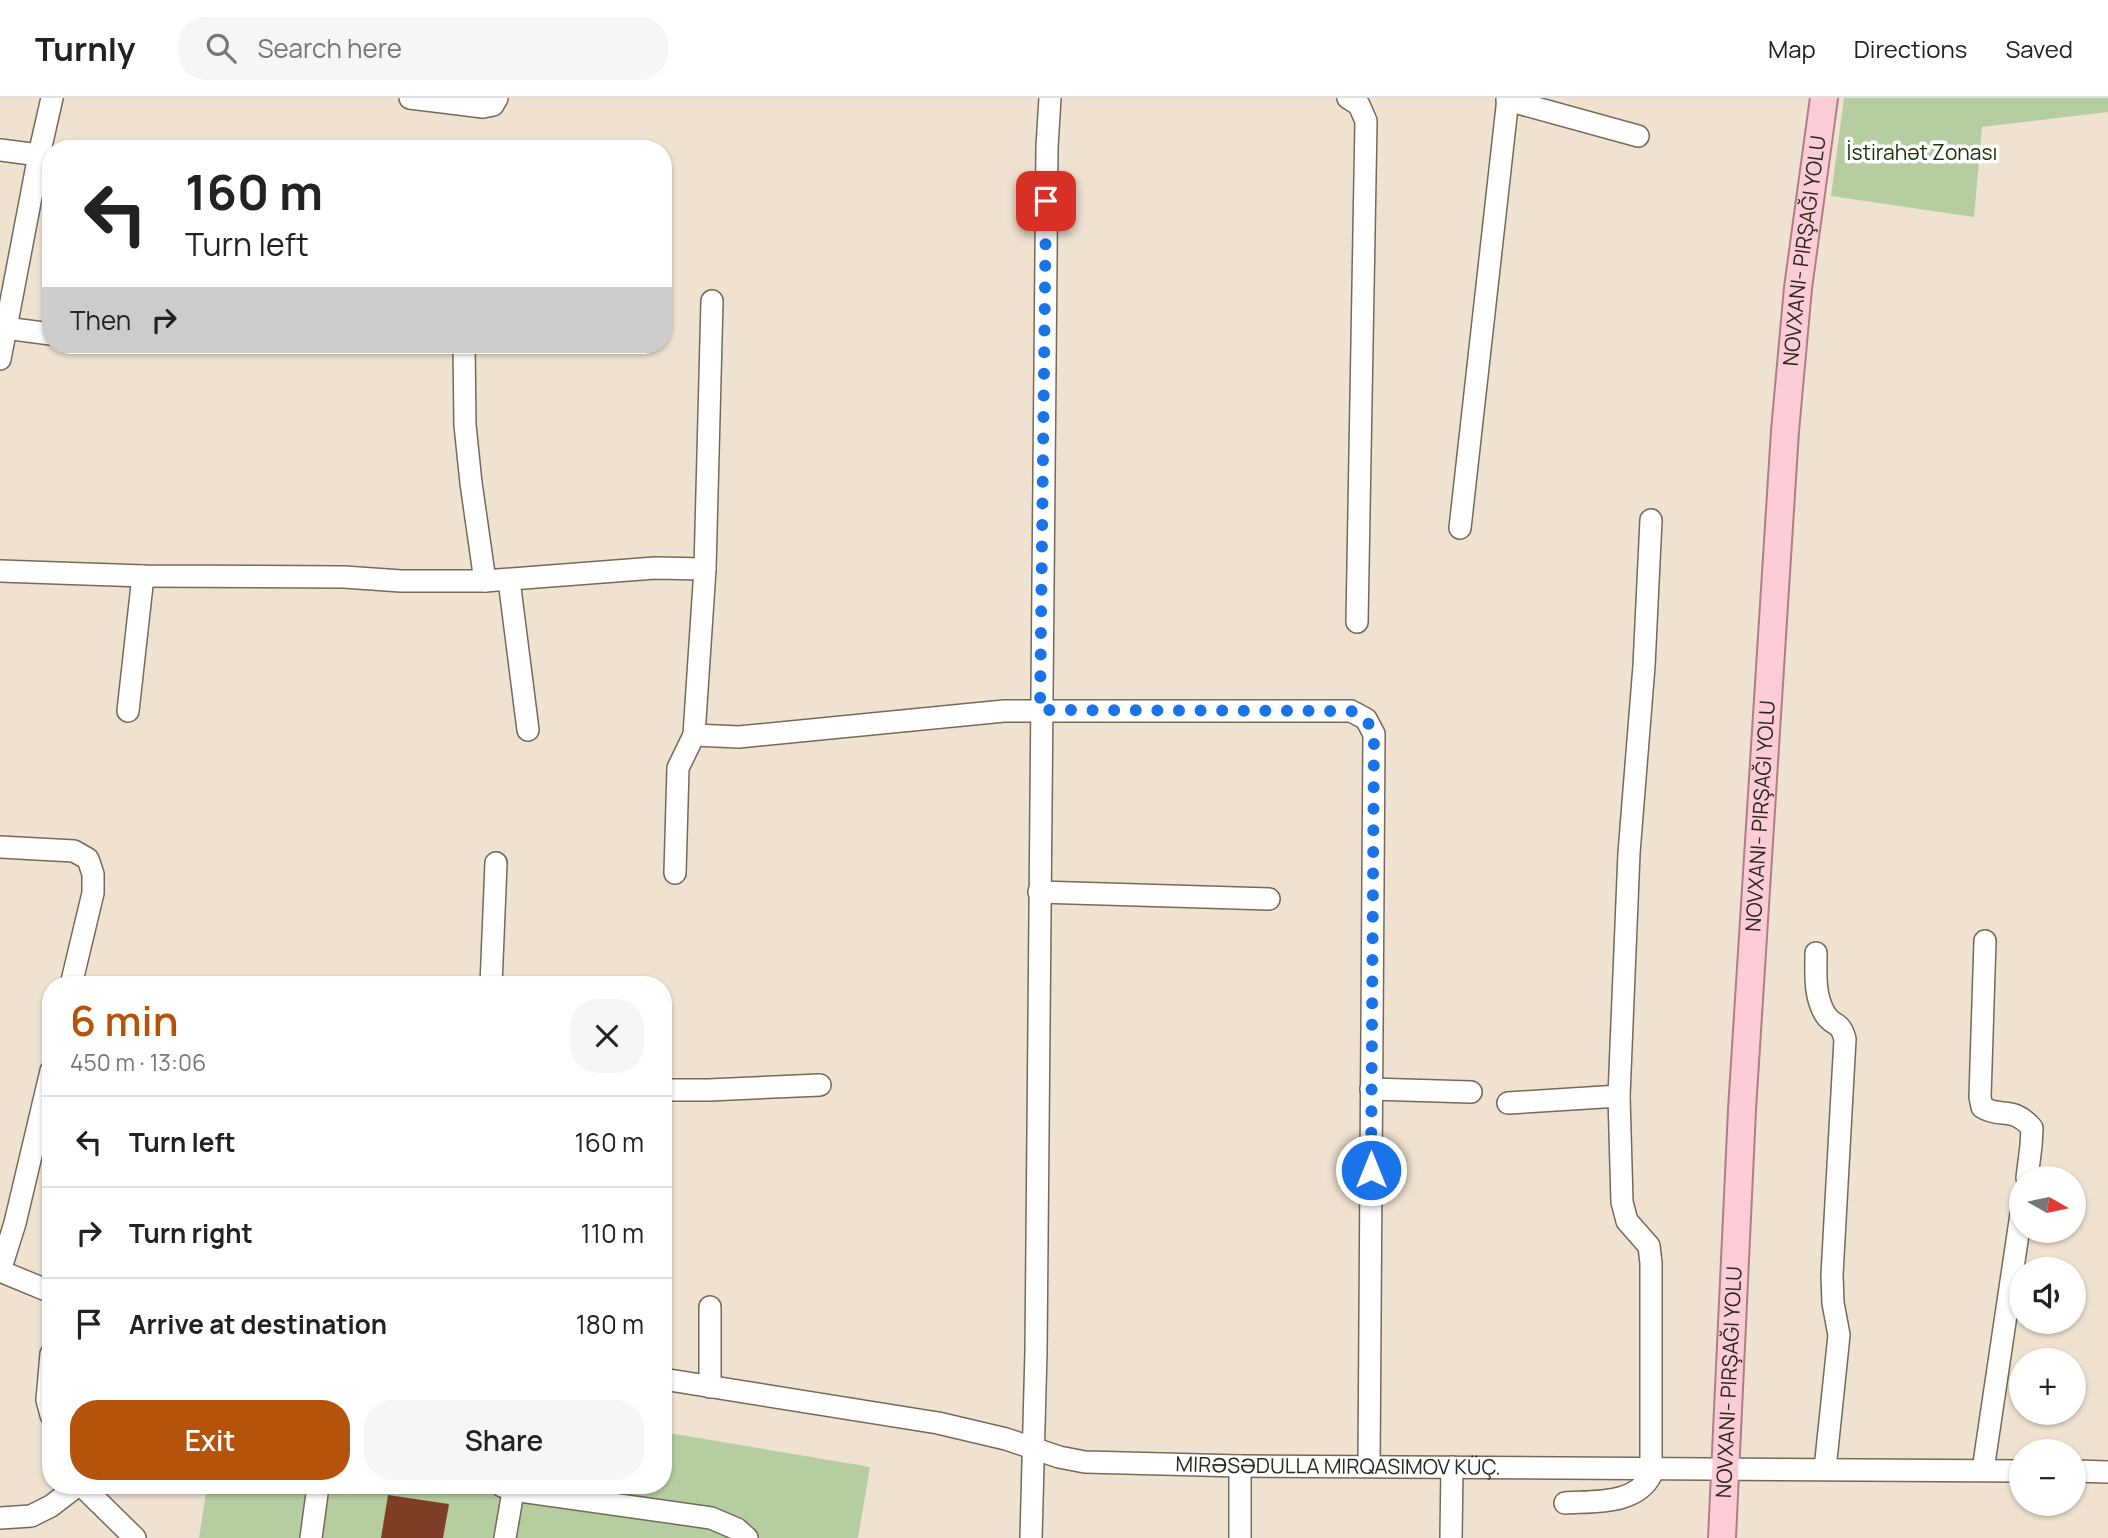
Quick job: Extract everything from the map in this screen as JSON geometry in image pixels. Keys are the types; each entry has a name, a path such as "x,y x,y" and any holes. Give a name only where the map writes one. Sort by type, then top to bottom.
{"main road":[{"path":"1722,1538 1742,1110 1785,431 1800,275 1824,98"}],"street":[{"path":"42,140 52,98"},
{"path":"410,98 483,107 493,105 496,98"},
{"path":"1031,1538 1036,1337 1047,147 1050,98"},
{"path":"1348,98 1359,105 1366,121 1357,622"},
{"path":"1460,528 1508,99 1638,136"},
{"path":"0,359 42,142"},
{"path":"0,150 39,155"},
{"path":"675,873 678,768 694,735 705,569 712,302"},
{"path":"5,328 42,333"},
{"path":"464,354 465,425 485,581"},
{"path":"1565,1503 1621,1498 1632,1494 1648,1482 1652,1468 1651,1263 1649,1246 1627,1222 1622,1202 1619,1096 1629,853 1644,666 1651,520"},
{"path":"0,571 485,581 655,568 705,569"},
{"path":"128,712 144,576"},
{"path":"509,580 528,730"},
{"path":"694,735 739,737 959,715 1040,710 1351,711 1366,719 1374,734 1369,1466"},
{"path":"0,847 74,851 88,859 93,874 93,893 73,976"},
{"path":"491,976 496,863"},
{"path":"1039,892 1269,899"},
{"path":"1985,941 1980,1097 1982,1107 1988,1111 2011,1113 2023,1118 2032,1128 2028,1166"},
{"path":"1816,953 1817,997 1827,1017 1842,1028 1845,1040 1832,1275 1833,1303 1839,1335 1825,1469"},
{"path":"672,1090 820,1085"},
{"path":"1371,1089 1471,1092"},
{"path":"1508,1103 1619,1096"},
{"path":"42,1109 15,1223 0,1271 42,1289"},
{"path":"1983,1470 2017,1243"},
{"path":"710,1307 710,1387"},
{"path":"672,1381 938,1423 1085,1462 1240,1466 2009,1471"},
{"path":"1240,1466 1240,1538"},
{"path":"1451,1538 1452,1467"},
{"path":"2086,1471 2108,1472"},
{"path":"0,1518 31,1516 68,1494"},
{"path":"88,1494 135,1538"},
{"path":"311,1538 317,1494"},
{"path":"505,1538 509,1494"},
{"path":"555,1494 711,1518 737,1530 747,1538"}],"green space":[{"name":"İstirahət Zonası","path":"1844,98 2108,98 2108,112 1982,127 1974,217 1831,196"},
{"path":"672,1434 870,1467 858,1538 199,1538 206,1494 672,1494"}],"building":[{"path":"388,1495 449,1504 443,1538 381,1538"}],"route":[{"path":"1046,201 1040,710 1351,711 1366,719 1374,734 1371,1170"}]}
